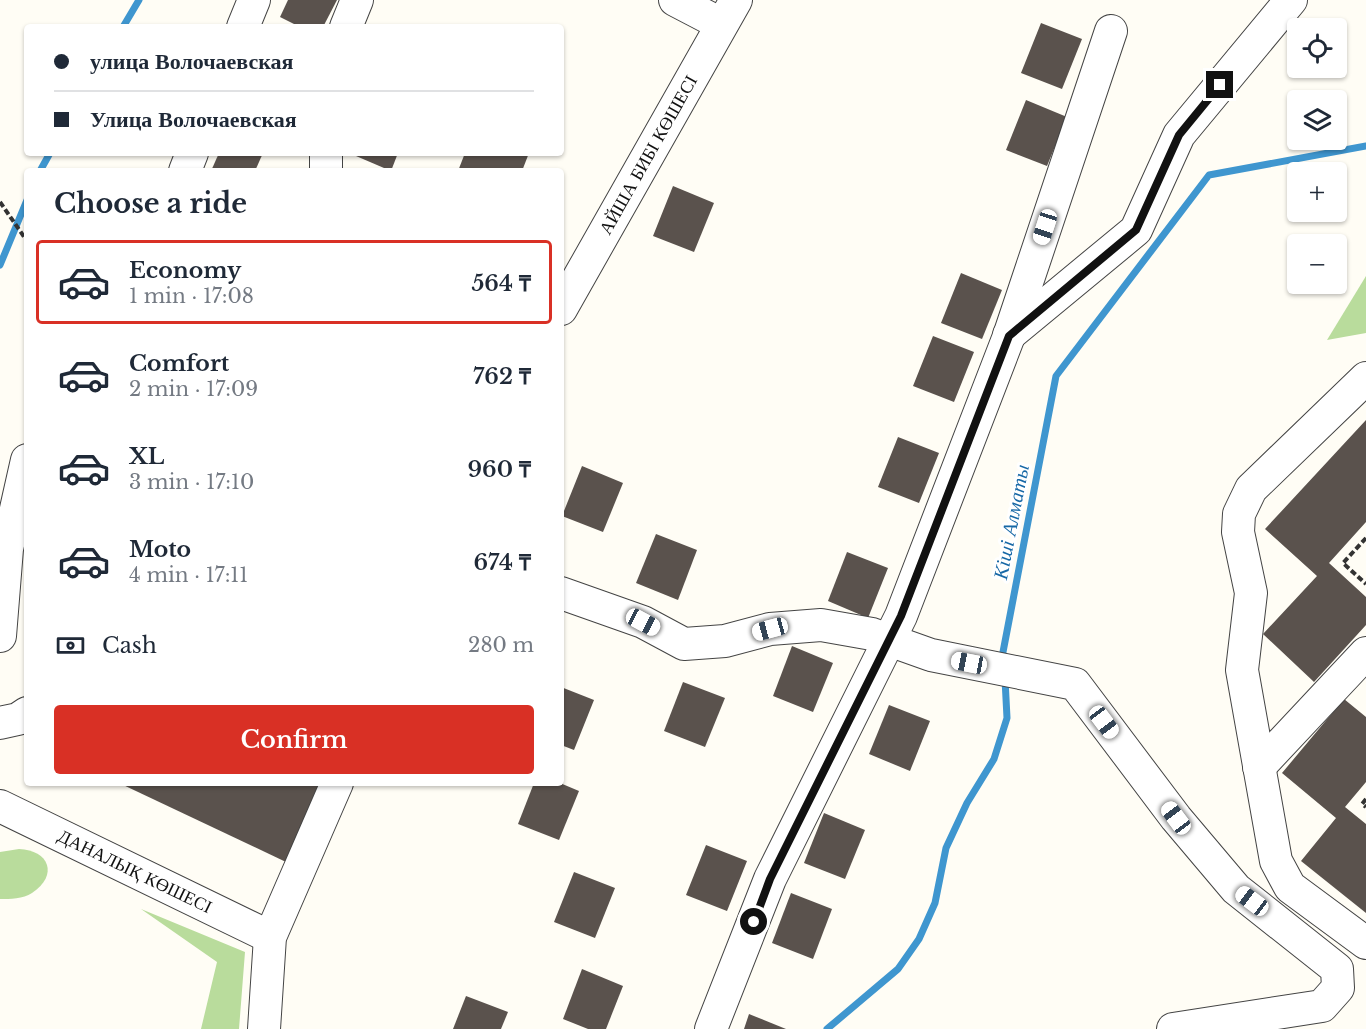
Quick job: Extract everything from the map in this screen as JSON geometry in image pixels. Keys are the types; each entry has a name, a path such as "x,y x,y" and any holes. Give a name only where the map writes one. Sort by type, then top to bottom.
{"street":[{"path":"244,24 254,0"},
{"path":"347,24 357,0"},
{"path":"675,0 727,8"},
{"path":"1009,336 1136,230 1179,135 1291,0"},
{"name":"АЙША БИБІ КӨШЕСІ","path":"564,298 727,8"},
{"path":"711,1029 770,879 901,616 1009,336 1111,30"},
{"path":"1366,378 1251,489 1239,514 1238,532 1251,593 1242,670 1276,861 1282,876 1300,895 1366,943"},
{"path":"0,636 7,549 24,473"},
{"path":"564,594 643,622 684,644 724,641 770,629 821,625 872,634 888,642 931,655 1075,684 1176,818 1236,889 1337,969 1338,987 1322,1006 1173,1029"},
{"path":"1259,767 1360,669"},
{"path":"0,723 18,719 24,715"},
{"path":"264,1029 270,937 336,786"},
{"name":"ДАНАЛЫҚ КӨШЕСІ","path":"0,806 270,937"}],"path":[{"path":"0,202 24,237"},
{"path":"1366,538 1343,562 1366,584"},
{"path":"1366,800 1362,804 1366,807"}],"green space":[{"path":"1366,276 1366,333 1327,340"},
{"path":"29,850 43,859 48,871 46,879 28,895 0,899 0,852"},
{"path":"141,909 245,952 239,1029 201,1029 217,962"}],"building":[{"path":"288,0 337,0 325,24 294,24 280,17"},
{"path":"1041,23 1082,39 1062,89 1021,73"},
{"path":"1026,100 1067,117 1047,166 1006,150"},
{"path":"218,156 262,156 256,168 212,168"},
{"path":"356,156 397,156 392,168 384,168"},
{"path":"464,156 528,156 523,168 459,168"},
{"path":"673,186 714,203 694,252 653,236"},
{"path":"961,273 1002,290 982,339 941,323"},
{"path":"933,336 974,352 954,402 913,386"},
{"path":"1366,420 1366,522 1329,563 1366,597 1366,625 1314,682 1263,634 1317,576 1265,529"},
{"path":"898,437 939,453 919,503 878,487"},
{"path":"582,466 623,483 603,532 564,517 564,511"},
{"path":"656,534 697,550 678,600 636,583"},
{"path":"847,552 888,568 868,618 828,601"},
{"path":"792,646 833,663 813,712 773,696"},
{"path":"683,682 725,698 705,747 664,731"},
{"path":"564,688 594,700 574,750 564,746"},
{"path":"1344,699 1366,717 1366,782 1345,807 1366,824 1366,913 1301,861 1336,818 1282,773"},
{"path":"889,705 930,721 910,771 869,754"},
{"path":"564,785 579,791 559,840 518,824 533,786"},
{"path":"125,786 318,786 286,862"},
{"path":"824,813 865,830 845,879 804,863"},
{"path":"706,845 747,861 727,911 686,895"},
{"path":"574,872 615,888 595,938 554,922"},
{"path":"791,893 832,909 813,959 772,943"},
{"path":"582,969 623,986 606,1029 588,1029 563,1019"},
{"path":"466,996 508,1012 501,1029 453,1029"},
{"path":"749,1014 786,1029 744,1029"}],"waterway":[{"path":"125,24 139,0"},
{"name":"Кіші Алматы","path":"1003,662 1003,652 1056,376 1209,175 1366,146"},
{"path":"42,168 48,156"},
{"path":"0,265 24,207"},
{"name":"Кіші Алматы","path":"827,1029 898,969 919,939 935,903 946,848 967,803 994,759 1007,718 1005,679"}],"route":[{"path":"754,922 770,879 901,616 1009,336 1136,230 1179,135 1220,85"}]}
